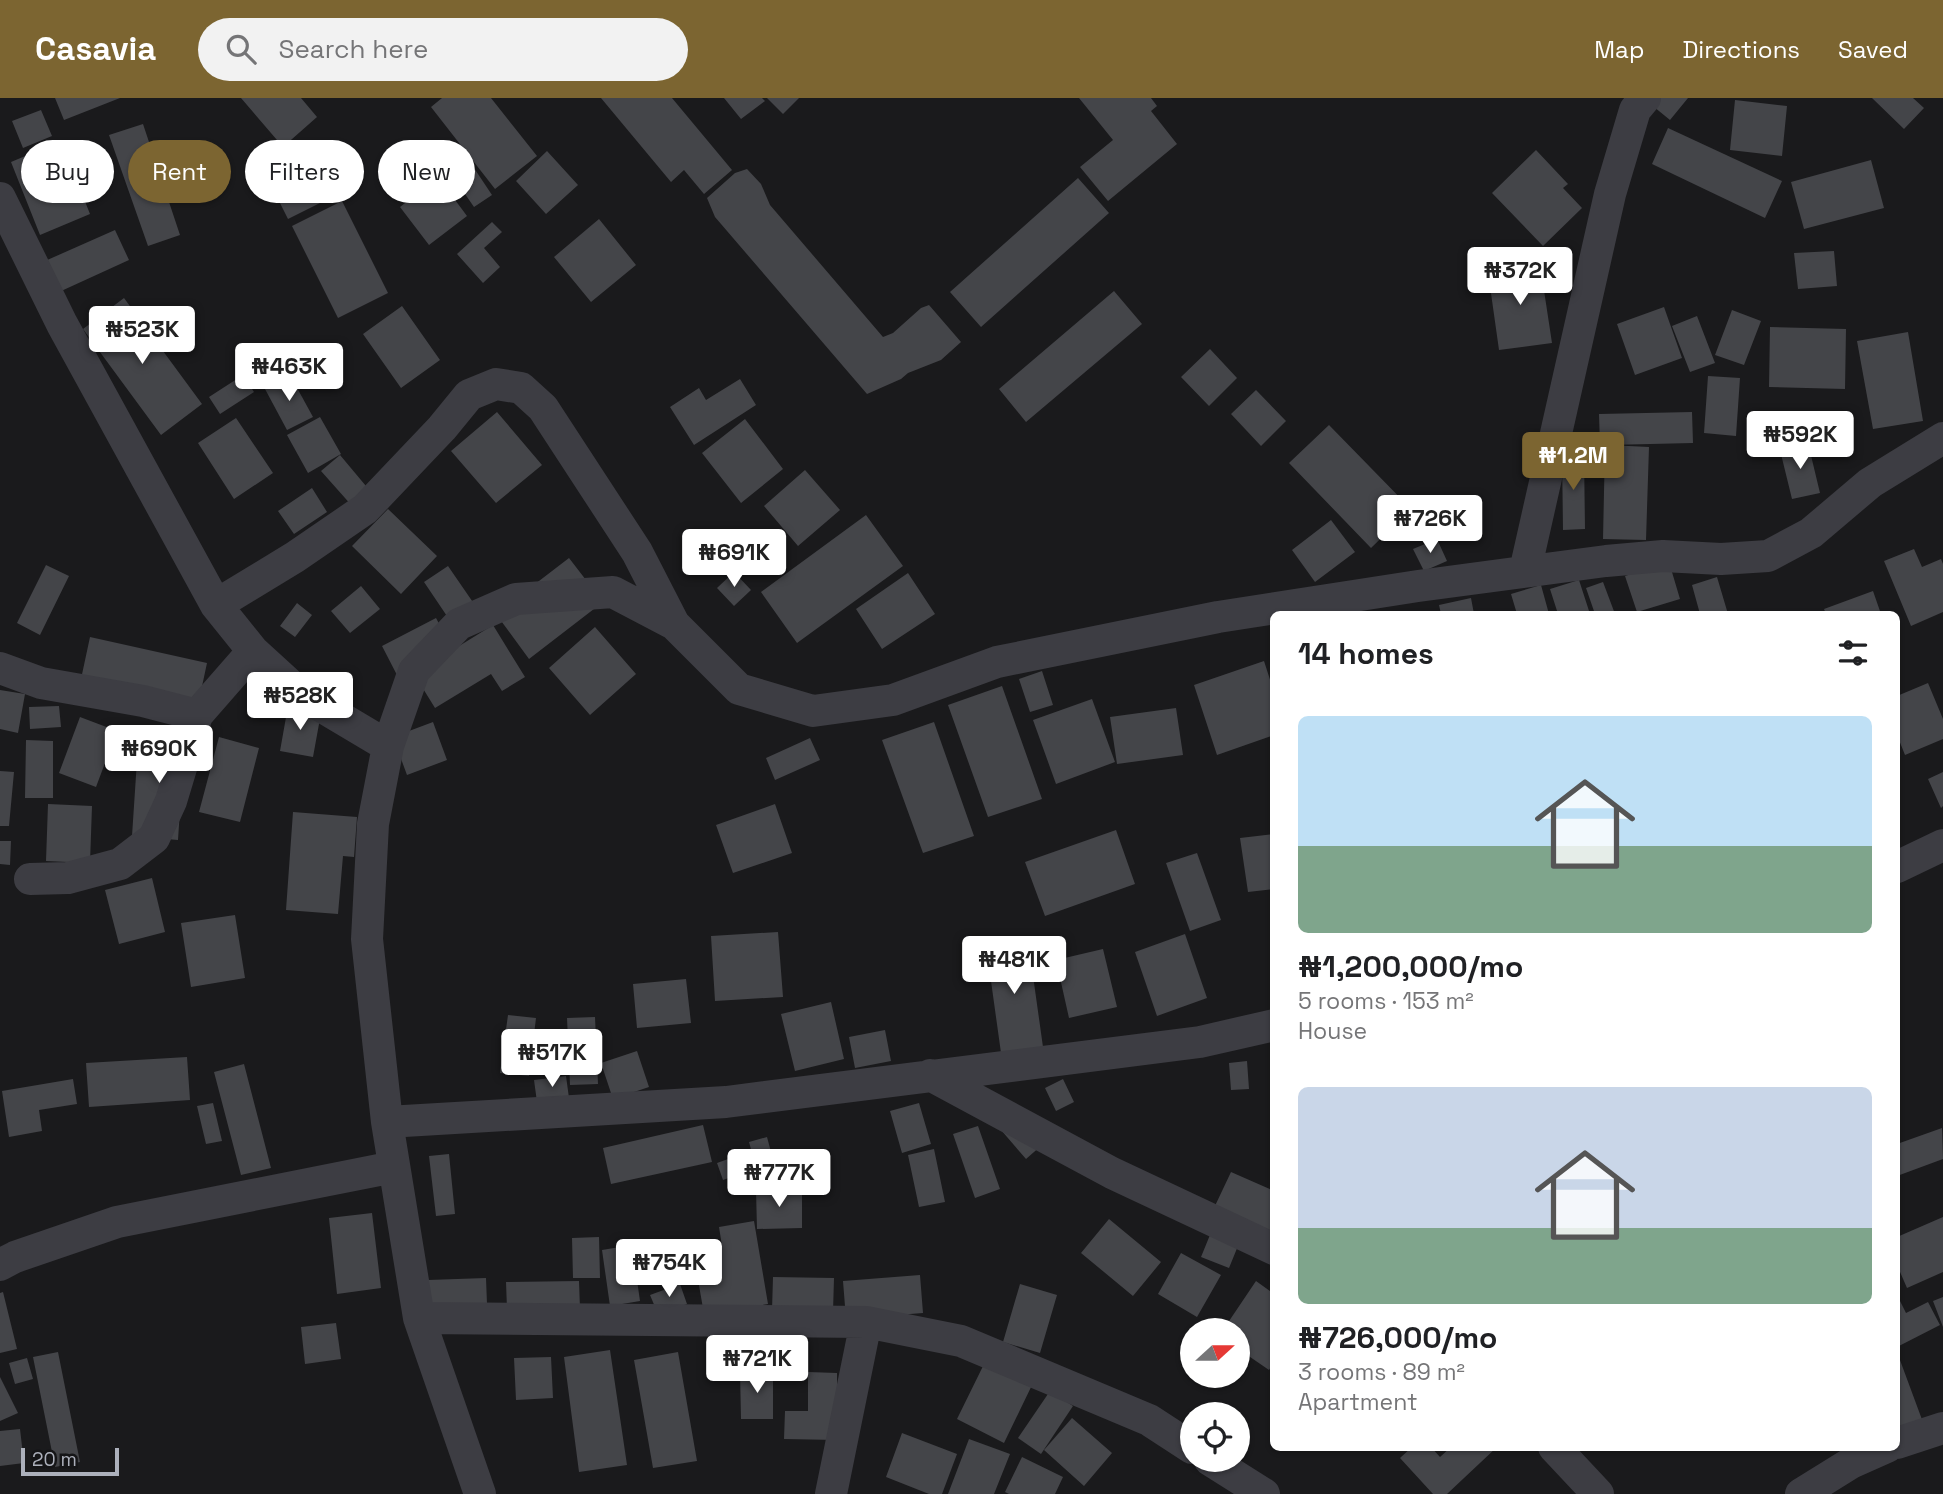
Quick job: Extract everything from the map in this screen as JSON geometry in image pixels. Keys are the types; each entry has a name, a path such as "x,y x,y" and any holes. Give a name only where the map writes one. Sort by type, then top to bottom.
{"street":[{"path":"1525,571 1610,194 1635,110 1645,98"},
{"path":"0,198 62,324 216,604 253,651 299,693 388,746"},
{"path":"216,604 295,557 365,509 442,428 469,395 496,384 521,388 543,408 637,552 674,624"},
{"path":"480,1494 419,1318 387,1122 367,939 373,824 388,746 415,671 459,624 516,599 613,592 674,624 739,689 813,711 893,700 997,662 1218,617 1525,571 1663,556 1721,559 1768,556 1811,533 1870,483 1943,438"},
{"path":"30,879 68,878 120,864 154,838 171,801 197,715 253,651"},
{"path":"0,668 41,683 143,701 197,715"},
{"path":"1900,866 1943,845"},
{"path":"387,1122 726,1102 1200,1042 1270,1026"},
{"path":"930,1075 1112,1173 1270,1247"},
{"path":"0,1265 15,1257 117,1222 394,1167"},
{"path":"419,1318 866,1322 961,1340 1149,1420 1180,1440"},
{"path":"831,1494 866,1322"},
{"path":"1900,1442 1943,1428"},
{"path":"1558,1451 1598,1494"},
{"path":"1801,1494 1851,1463 1878,1451"},
{"path":"1229,1472 1264,1494"}],"building":[{"path":"55,98 120,98 64,120"},
{"path":"241,98 301,98 317,117 291,140 277,140"},
{"path":"442,98 491,98 537,156 495,189 475,163 475,140 457,140 431,107"},
{"path":"601,98 672,98 732,170 704,194 684,170 671,182"},
{"path":"724,98 762,98 765,101 741,119"},
{"path":"767,98 799,98 783,114"},
{"path":"1079,98 1151,98 1157,106 1151,111 1177,144 1108,201 1080,167 1113,140"},
{"path":"1643,98 1688,98 1670,120"},
{"path":"1872,98 1913,98 1924,108 1904,129"},
{"path":"1735,100 1787,106 1782,156 1730,150"},
{"path":"41,110 52,136 42,140 21,140 21,143 12,121"},
{"path":"143,124 148,140 128,140 128,189 114,149 114,140 111,140 109,135"},
{"path":"1668,128 1782,181 1765,218 1652,164"},
{"path":"1536,150 1568,184 1563,188 1582,208 1543,246 1492,193"},
{"path":"547,151 578,185 546,214 516,181"},
{"path":"21,158 21,187 11,162"},
{"path":"1871,160 1884,208 1804,229 1791,182"},
{"path":"747,169 761,184 770,205 883,337 893,333 921,308 929,305 961,342 941,360 867,394 715,217 707,198 735,173"},
{"path":"475,170 492,195 474,207 471,203 475,203"},
{"path":"1078,178 1109,213 981,327 950,292"},
{"path":"27,203 86,203 90,214 40,235"},
{"path":"133,203 169,203 180,235 148,246"},
{"path":"280,203 320,203 288,219"},
{"path":"343,203 388,293 338,318 292,226"},
{"path":"405,203 457,203 467,216 429,245 400,207"},
{"path":"599,219 636,265 591,302 554,257"},
{"path":"492,222 502,232 484,248 500,267 483,283 457,254"},
{"path":"115,230 129,260 59,292 45,261"},
{"path":"1834,251 1837,286 1798,289 1794,253"},
{"path":"1540,264 1552,343 1499,350 1488,272"},
{"path":"1114,291 1142,324 1026,422 999,389"},
{"path":"124,298 202,404 161,435 83,329"},
{"path":"402,306 440,360 401,388 363,334"},
{"path":"1664,307 1682,358 1635,375 1617,324"},
{"path":"1732,310 1761,321 1744,365 1715,355"},
{"path":"1697,316 1715,363 1690,372 1672,326"},
{"path":"1770,327 1846,329 1845,389 1769,387"},
{"path":"1908,332 1923,421 1873,429 1857,341"},
{"path":"1210,349 1237,378 1209,406 1181,377"},
{"path":"243,375 254,392 220,414 209,397"},
{"path":"290,375 313,417 287,430 265,389"},
{"path":"1708,376 1740,378 1736,436 1704,433"},
{"path":"740,379 756,405 694,445 670,407 699,388 706,400"},
{"path":"1256,390 1286,421 1261,446 1231,414"},
{"path":"497,412 542,465 496,503 451,451"},
{"path":"1692,412 1693,443 1608,445 1649,447 1646,540 1603,539 1605,445 1600,445 1599,414"},
{"path":"320,417 341,454 308,473 287,435"},
{"path":"236,418 273,473 234,499 198,443"},
{"path":"745,419 783,469 741,503 702,453"},
{"path":"1329,425 1411,509 1371,548 1289,463"},
{"path":"1808,443 1820,493 1792,499 1780,450"},
{"path":"1562,454 1584,454 1585,529 1563,530"},
{"path":"340,455 371,492 353,507 321,471"},
{"path":"805,470 840,510 798,546 764,506"},
{"path":"312,488 327,512 294,534 278,511"},
{"path":"388,509 437,556 401,594 352,546"},
{"path":"866,515 903,566 797,643 761,592"},
{"path":"1331,520 1355,552 1315,582 1292,550"},
{"path":"1437,539 1447,561 1424,571 1413,549"},
{"path":"1914,549 1922,567 1941,559 1943,612 1911,626 1884,561"},
{"path":"569,558 603,602 529,659 496,614"},
{"path":"1669,562 1680,599 1637,611 1625,576"},
{"path":"46,565 69,576 40,635 17,623"},
{"path":"448,566 479,611 455,628 424,582"},
{"path":"734,572 751,590 734,606 717,588"},
{"path":"908,573 935,614 882,649 856,609"},
{"path":"1717,577 1727,611 1699,611 1692,585"},
{"path":"1579,580 1589,611 1557,611 1550,589"},
{"path":"1603,582 1614,611 1594,611 1586,588"},
{"path":"1541,585 1548,611 1516,611 1511,594"},
{"path":"361,586 380,609 350,633 331,611"},
{"path":"1873,591 1880,611 1825,611 1824,609"},
{"path":"1471,598 1473,611 1440,611 1439,605"},
{"path":"297,603 312,615 295,637 280,626"},
{"path":"436,618 452,648 398,677 382,646"},
{"path":"493,625 525,677 502,691 491,674 435,708 414,674"},
{"path":"595,627 636,674 590,715 549,668"},
{"path":"90,637 207,663 198,705 81,679"},
{"path":"1264,661 1270,680 1270,736 1217,755 1194,685"},
{"path":"1042,671 1053,705 1030,712 1019,679"},
{"path":"1928,683 1943,719 1943,739 1905,755 1900,742 1900,695"},
{"path":"1002,686 1042,799 988,817 948,705"},
{"path":"0,690 25,694 18,733 0,729"},
{"path":"1092,699 1115,762 1056,784 1033,720"},
{"path":"59,706 61,727 30,729 29,707"},
{"path":"288,706 321,713 313,757 280,751"},
{"path":"1176,708 1183,755 1117,764 1110,717"},
{"path":"80,717 117,731 96,787 59,773"},
{"path":"433,722 447,760 407,775 393,737"},
{"path":"934,722 974,836 923,853 882,740"},
{"path":"139,730 185,733 178,840 132,836"},
{"path":"219,737 259,748 240,822 199,812"},
{"path":"810,738 820,760 775,780 766,758"},
{"path":"26,740 53,741 53,798 25,798"},
{"path":"0,771 14,772 9,826 0,826"},
{"path":"1943,772 1943,806 1941,808 1928,779"},
{"path":"48,804 92,806 90,863 46,861"},
{"path":"775,804 792,853 733,873 716,825"},
{"path":"293,812 357,817 354,857 343,856 338,914 286,910"},
{"path":"1116,830 1135,884 1045,916 1025,862"},
{"path":"1270,834 1270,889 1248,892 1240,838"},
{"path":"0,841 11,841 10,865 0,864"},
{"path":"1197,853 1221,920 1190,931 1166,863"},
{"path":"152,878 165,932 119,944 105,890"},
{"path":"235,915 245,978 191,987 181,923"},
{"path":"778,932 783,997 715,1001 711,936"},
{"path":"1185,934 1207,998 1157,1016 1135,952"},
{"path":"1028,940 1043,1047 1001,1053 986,945"},
{"path":"1103,949 1117,1007 1069,1018 1056,960"},
{"path":"686,979 691,1023 637,1028 633,984"},
{"path":"831,1002 844,1059 795,1071 781,1014"},
{"path":"508,1015 536,1018 529,1076 500,1073"},
{"path":"595,1017 598,1084 570,1085 567,1018"},
{"path":"885,1030 891,1061 855,1068 849,1037"},
{"path":"637,1051 649,1087 613,1099 601,1063"},
{"path":"187,1057 190,1100 89,1107 86,1063"},
{"path":"1247,1061 1249,1089 1231,1090 1229,1063"},
{"path":"244,1064 271,1168 241,1175 214,1072"},
{"path":"566,1076 569,1098 537,1102 534,1080"},
{"path":"73,1079 77,1104 39,1110 42,1131 9,1137 2,1091"},
{"path":"1063,1079 1074,1102 1056,1111 1045,1088"},
{"path":"213,1103 222,1141 206,1144 197,1106"},
{"path":"919,1103 931,1144 902,1153 890,1111"},
{"path":"703,1125 712,1162 611,1184 603,1148"},
{"path":"978,1126 1000,1189 975,1198 953,1134"},
{"path":"1942,1128 1943,1159 1900,1175 1900,1143"},
{"path":"1001,1130 1042,1145 1026,1159"},
{"path":"767,1137 774,1163 756,1168 749,1142"},
{"path":"934,1149 945,1202 919,1207 908,1155"},
{"path":"745,1153 751,1170 723,1180 717,1163"},
{"path":"449,1154 455,1214 436,1216 429,1156"},
{"path":"1231,1172 1270,1189 1270,1233 1214,1208"},
{"path":"802,1189 802,1228 757,1229 756,1190"},
{"path":"372,1213 381,1288 337,1294 329,1218"},
{"path":"1943,1217 1943,1272 1907,1288 1900,1272 1900,1236"},
{"path":"1109,1219 1161,1262 1133,1296 1081,1253"},
{"path":"754,1221 768,1304 704,1314 693,1251 722,1246 719,1227"},
{"path":"1212,1230 1240,1241 1229,1268 1201,1257"},
{"path":"599,1237 600,1278 573,1278 572,1238"},
{"path":"632,1245 640,1301 610,1306 602,1250"},
{"path":"1181,1253 1221,1275 1197,1317 1158,1294"},
{"path":"920,1275 923,1313 846,1319 843,1281"},
{"path":"773,1277 834,1278 833,1312 772,1310"},
{"path":"486,1278 487,1304 429,1306 428,1280"},
{"path":"579,1281 580,1309 507,1309 506,1282"},
{"path":"1256,1281 1270,1291 1269,1370 1250,1357 1250,1318 1231,1318"},
{"path":"680,1284 687,1304 658,1314 650,1295"},
{"path":"1020,1284 1057,1295 1040,1353 1003,1342"},
{"path":"3,1292 17,1349 0,1353 0,1293"},
{"path":"1943,1297 1943,1327 1933,1301"},
{"path":"1900,1301 1906,1313 1928,1302 1940,1325 1900,1345"},
{"path":"336,1323 341,1359 305,1364 301,1327"},
{"path":"610,1350 627,1465 579,1472 564,1357"},
{"path":"58,1352 80,1462 55,1467 33,1357"},
{"path":"678,1352 697,1461 653,1468 634,1360"},
{"path":"551,1357 553,1398 516,1400 514,1358"},
{"path":"27,1358 33,1379 15,1384 9,1363"},
{"path":"986,1360 1033,1383 1004,1443 957,1419"},
{"path":"1900,1360 1924,1425 1900,1433"},
{"path":"740,1371 773,1371 773,1419 741,1419"},
{"path":"808,1372 837,1373 837,1440 784,1439 785,1411 808,1411"},
{"path":"0,1377 18,1413 0,1421"},
{"path":"1050,1391 1073,1406 1041,1454 1018,1438"},
{"path":"1072,1418 1112,1453 1084,1486 1044,1450"},
{"path":"20,1429 24,1463 0,1466 0,1431"},
{"path":"902,1433 957,1454 942,1494 929,1494 886,1477"},
{"path":"969,1439 1010,1454 994,1494 948,1494"},
{"path":"1408,1451 1435,1451 1440,1457 1447,1451 1493,1451 1447,1494 1433,1494 1400,1458"},
{"path":"1022,1457 1063,1477 1055,1494 1005,1492"}]}
